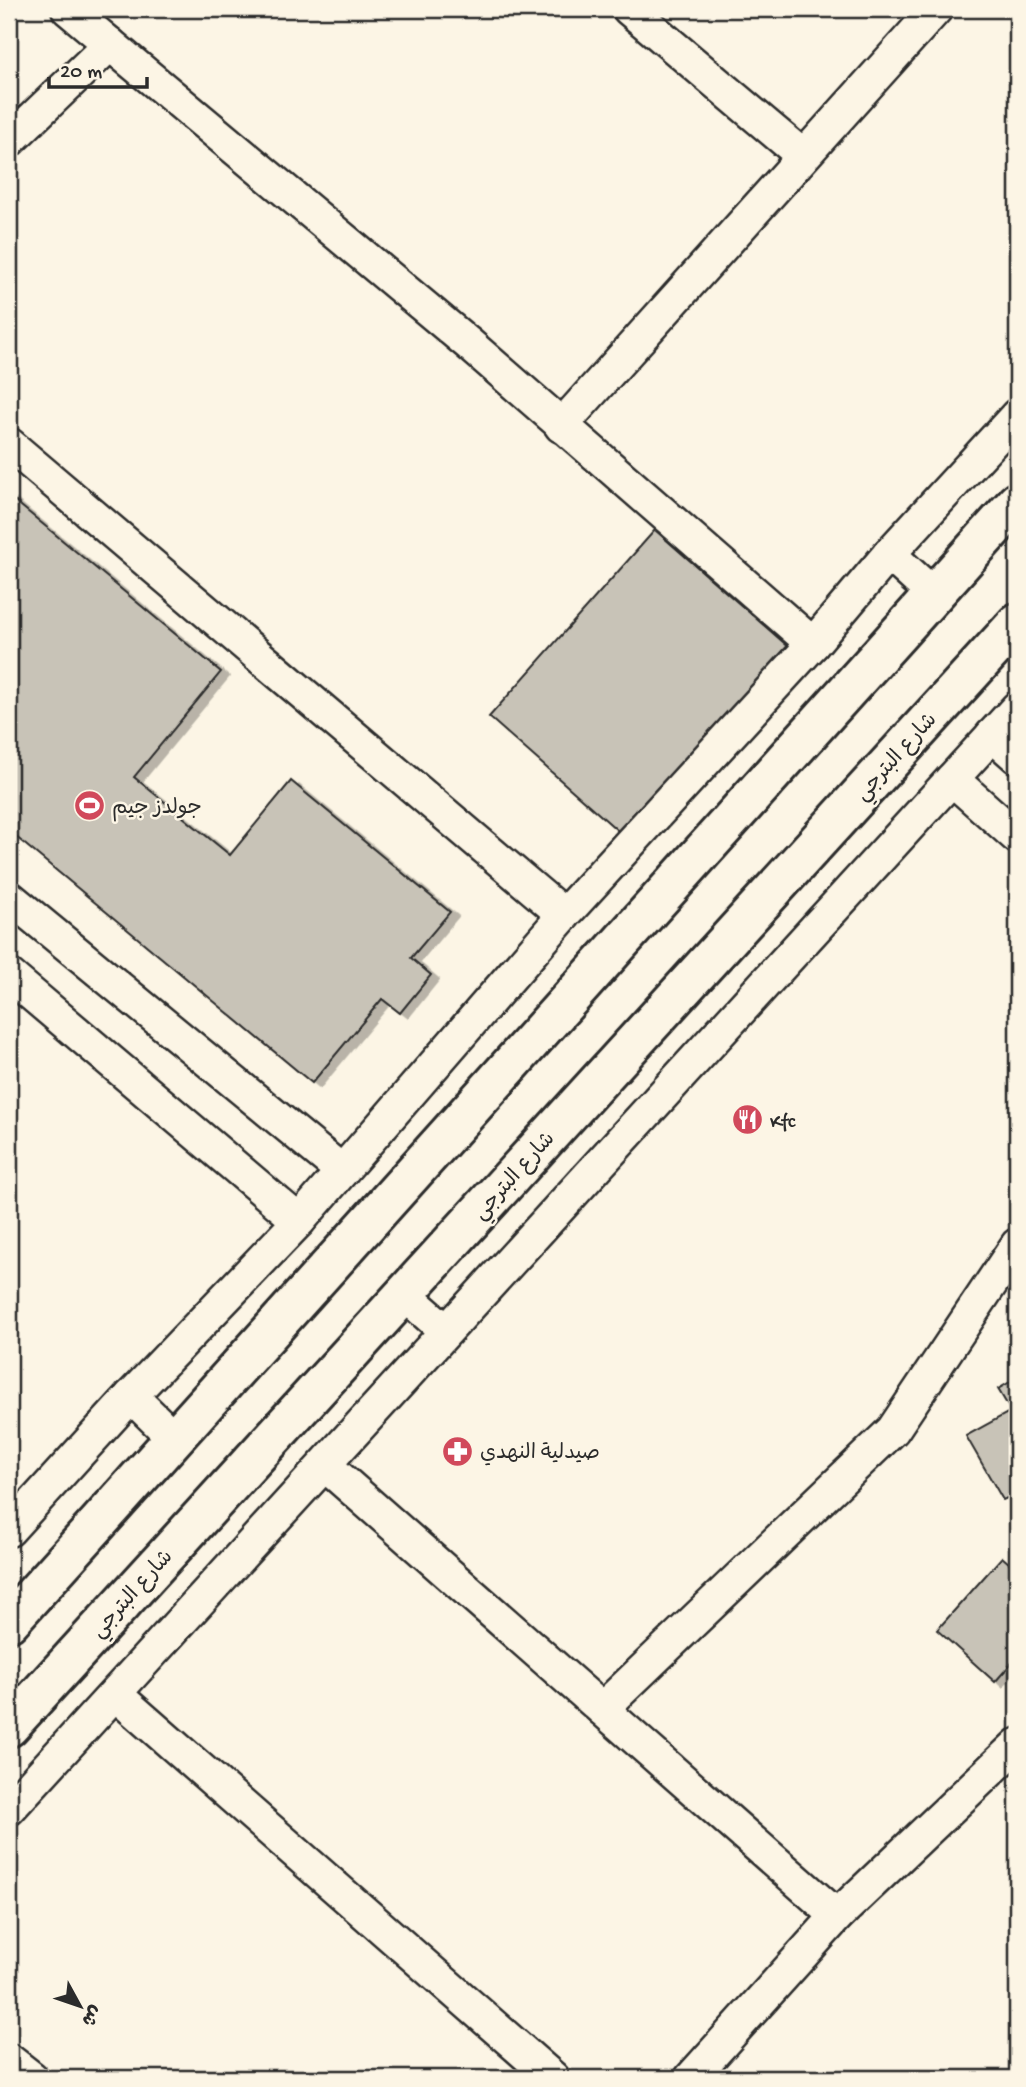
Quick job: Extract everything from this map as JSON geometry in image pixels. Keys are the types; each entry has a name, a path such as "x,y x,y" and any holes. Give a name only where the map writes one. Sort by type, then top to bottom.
{"main road":[{"path":"9,1622 1017,502"},
{"name":"شارع البترجي","path":"9,1727 1017,623"}],"street":[{"path":"68,9 469,344 813,644"},
{"path":"629,9 803,156"},
{"path":"561,426 936,9"},
{"path":"9,141 110,44"},
{"path":"9,1530 131,1396 299,1221 564,915 813,644 889,554 1017,415"},
{"path":"9,444 564,915"},
{"path":"889,554 934,595"},
{"path":"9,1810 1017,708"},
{"path":"992,735 1017,757"},
{"path":"952,779 1017,837"},
{"path":"9,897 342,1171"},
{"path":"12,984 299,1221"},
{"path":"602,1709 893,1430 1016,1250"},
{"path":"404,1294 446,1331"},
{"path":"131,1396 175,1439"},
{"path":"325,1465 837,1916"},
{"path":"115,1694 554,2078"},
{"path":"691,2078 837,1916 1017,1745"},
{"path":"9,2060 32,2078"}],"building":[{"name":"جولدز جيم","path":"9,496 221,672 134,777 230,855 291,781 450,912 411,958 431,975 400,1013 382,999 312,1083 9,831"},
{"path":"655,530 791,649 625,837 489,717"},
{"path":"1017,1378 1017,1508 1011,1496 1003,1500 966,1436 1011,1411 998,1389"},
{"path":"1002,1557 1017,1570 1017,1657 995,1682 937,1630"}],"place":[{"name":"جولدز جيم","path":"89,806"},
{"name":"Kfc","path":"747,1120"},
{"name":"صيدلية النهدي","path":"457,1451"}]}
